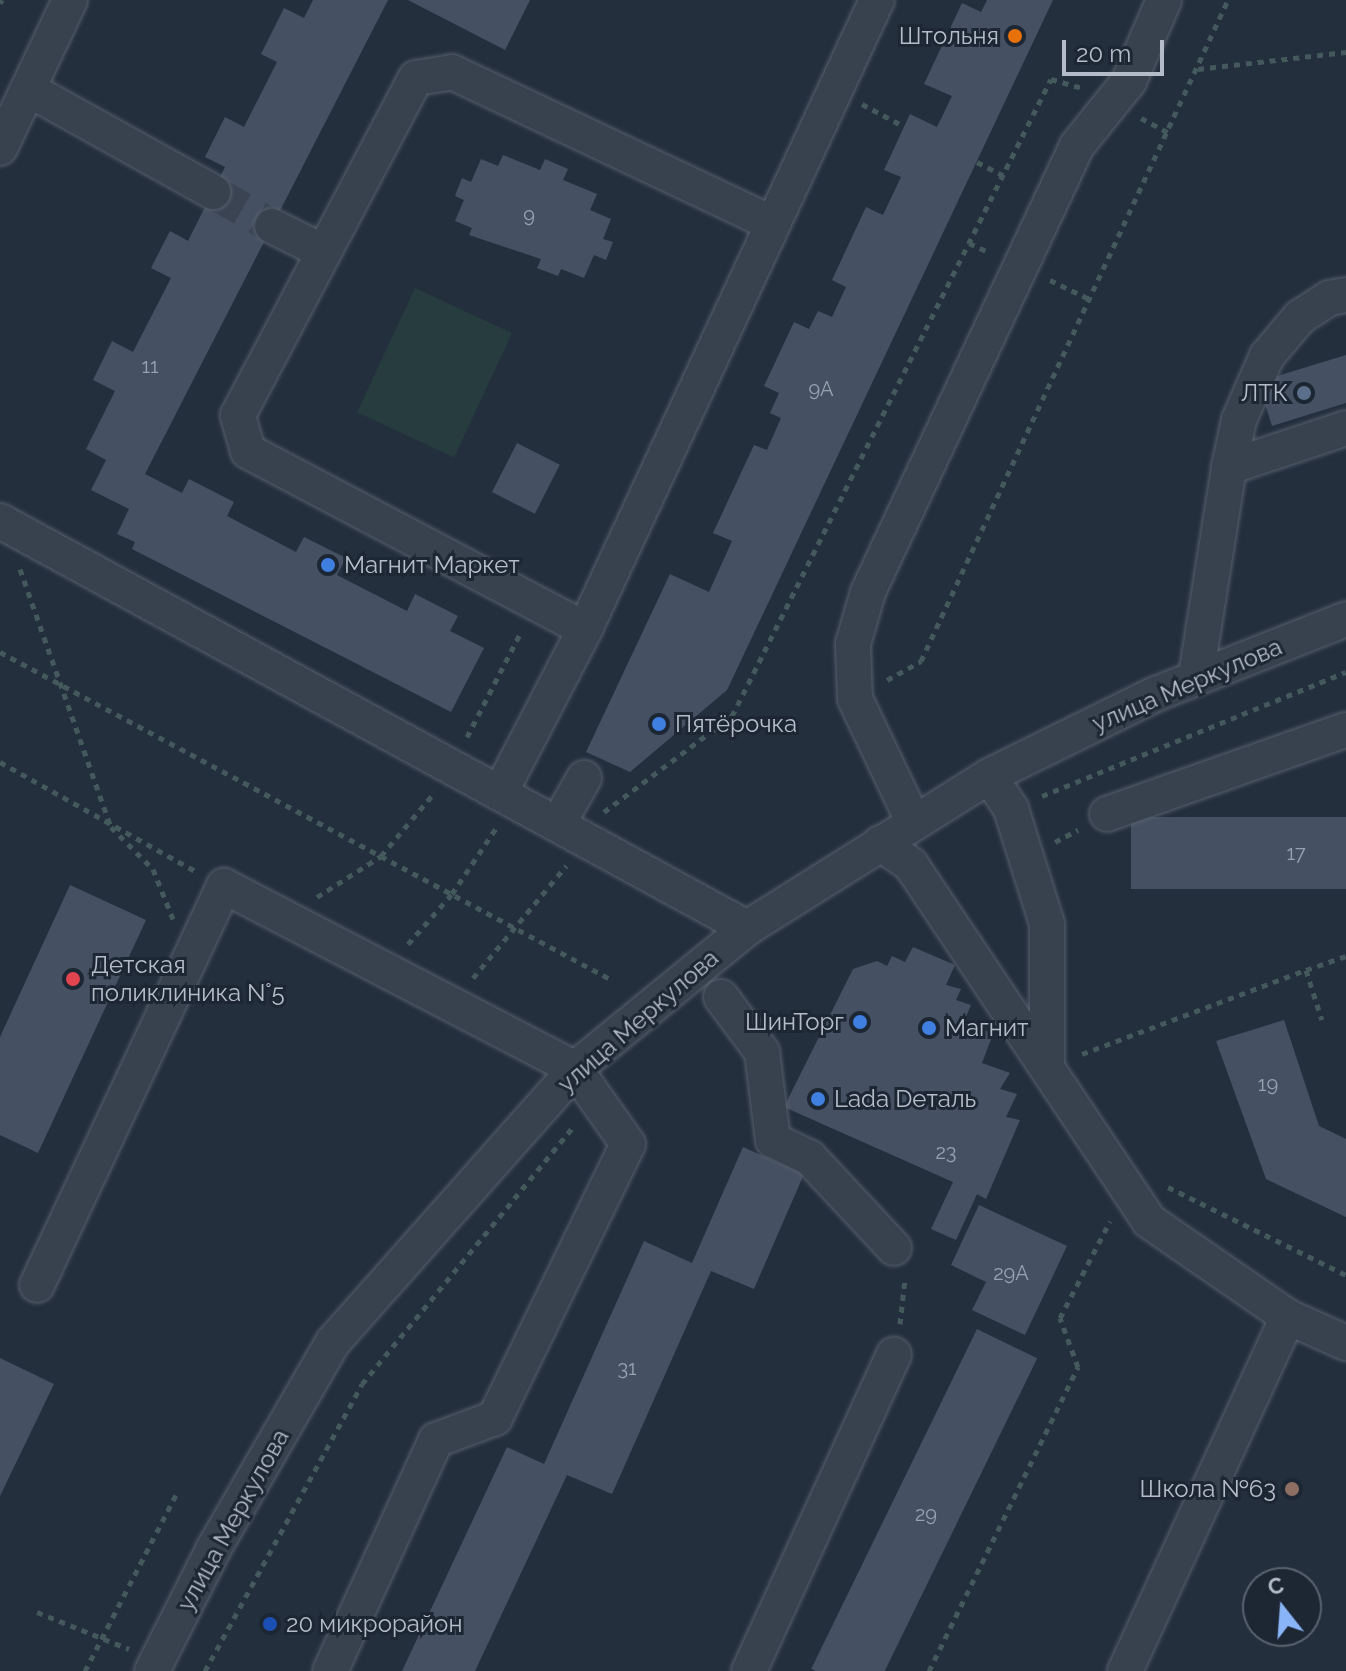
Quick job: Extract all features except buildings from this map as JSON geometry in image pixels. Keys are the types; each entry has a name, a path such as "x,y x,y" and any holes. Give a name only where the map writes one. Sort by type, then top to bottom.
{"street":[{"path":"0,148 70,0"},
{"path":"507,797 877,0"},
{"path":"914,823 855,699 853,644 868,592 1076,147 1129,81 1164,0"},
{"path":"585,629 248,451 238,415 416,78 452,72 772,223"},
{"path":"28,89 213,192"},
{"path":"272,226 324,252"},
{"path":"1196,676 1239,420 1267,356 1300,317 1329,298 1346,295"},
{"path":"1229,467 1346,428"},
{"path":"0,521 507,797 571,800 587,841 747,928"},
{"name":"улица Меркулова","path":"154,1666 214,1548 333,1342 575,1069 747,928 989,776 1196,676 1346,619"},
{"path":"1107,814 1346,730"},
{"path":"989,776 1011,809 1047,924 1047,1067"},
{"path":"880,843 911,865 1126,1191 1149,1221 1288,1317 1346,1343"},
{"path":"37,1285 224,886 575,1069 628,1144 495,1418 436,1440 330,1671"},
{"path":"721,997 762,1052 773,1140 810,1158 894,1248"},
{"path":"1125,1671 1288,1317"},
{"path":"749,1671 894,1355"}],"path":[{"path":"855,699 921,661 1228,0"},
{"path":"1197,69 1346,52"},
{"path":"571,800 605,812 732,716 1051,79 1091,91"},
{"path":"859,102 905,127"},
{"path":"977,162 1003,175"},
{"path":"16,558 111,827 153,869 175,924"},
{"path":"0,652 612,980"},
{"path":"1011,809 1346,672"},
{"path":"0,762 111,827 224,886"},
{"path":"398,957 452,894 507,797"},
{"path":"1026,857 1107,814"},
{"path":"451,1004 587,841"},
{"path":"1047,1067 1346,956"},
{"path":"1306,970 1322,1020"},
{"path":"205,1671 362,1384 596,1099"},
{"path":"929,1671 1078,1367 1060,1318 1126,1191 1148,1177 1346,1275"},
{"path":"894,1248 907,1284 894,1355"},
{"path":"85,1671 176,1495"},
{"path":"37,1612 102,1638 154,1666"}],"green space":[{"path":"415,288 512,333 454,457 357,412"}],"tunnel":[{"path":"213,192 272,226"}],"place":[{"name":"Штольня","path":"1015,36"},
{"name":"ЛТК","path":"1304,393"},
{"name":"Магнит Маркет","path":"328,565"},
{"name":"Пятёрочка","path":"659,724"},
{"name":"Детская поликлиника N˚5","path":"73,979"},
{"name":"ШинТорг","path":"860,1022"},
{"name":"Магнит","path":"929,1028"},
{"name":"Lada Dеталь","path":"818,1099"},
{"name":"Школа №63","path":"1292,1489"},
{"name":"20 микрорайон","path":"270,1624"}]}
